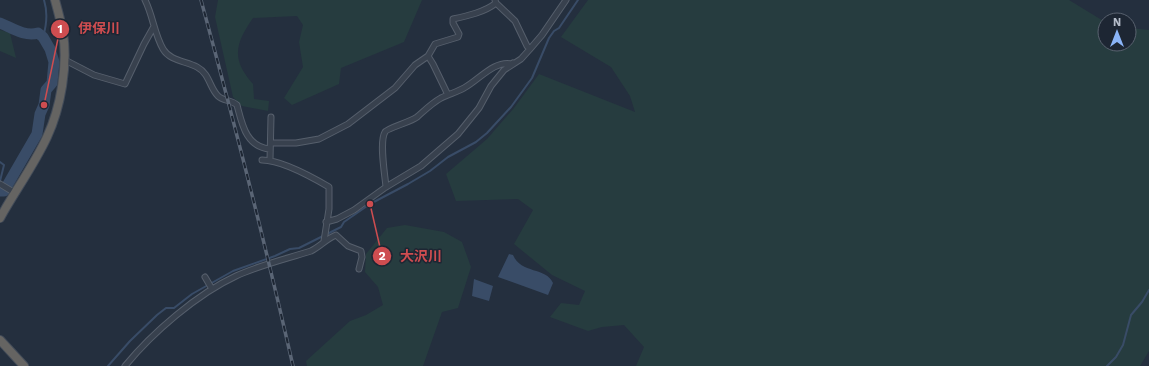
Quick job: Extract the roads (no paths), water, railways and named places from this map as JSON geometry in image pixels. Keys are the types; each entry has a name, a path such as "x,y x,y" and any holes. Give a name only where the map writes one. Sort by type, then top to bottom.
{"highway":[{"path":"0,218 12,191 47,137 60,98 65,60 63,33 55,0"},
{"path":"0,340 24,366"}],"street":[{"path":"145,0 154,28 163,49 169,56 198,68 209,79 211,86 220,98 238,104 244,131 255,143 266,149 271,146 319,139 348,124 395,88 415,65 428,56 435,44 458,37 459,34 453,23 453,19 468,16 493,6 496,2 516,21 527,46 530,49"},
{"path":"326,222 354,210 386,187 421,166 458,134 479,108 491,86 504,70 521,59 530,49 566,0"},
{"path":"65,60 94,74 125,84 144,44 154,28"},
{"path":"428,56 448,95"},
{"path":"386,187 383,159 384,133 386,129 407,123 417,118 426,108 441,98 463,88 499,65 505,63 512,64 521,59"},
{"path":"270,160 271,117"},
{"path":"125,366 170,321 211,288 250,270 320,247 324,241 329,209 329,187 312,177 270,160 262,160"},
{"path":"0,184 12,191"},
{"path":"324,241 336,235 348,246 361,251 362,257 359,269"},
{"path":"205,277 211,288"}],"water":[{"path":"509,254 513,255 517,261 527,268 550,278 553,283 548,295 498,277"},
{"path":"474,279 493,286 489,301 472,296"}],"waterway":[{"path":"43,37 46,18 44,0"},
{"path":"108,366 130,341 166,308 174,308 192,294 233,271 290,249 299,248 341,227 344,222 370,204 408,184 430,171 448,157 476,142 487,133 511,107 532,78 549,38 554,31 559,28 578,0"},
{"path":"0,23 23,33 38,33 43,37 50,49 54,62 52,83 46,90 37,134 4,191 0,191"},
{"path":"0,162 4,165 0,181"},
{"path":"1107,366 1116,357 1123,345 1131,315 1142,302 1149,290"}],"railway":[{"path":"201,0 249,182 293,366"}],"place":[{"name":"伊保川","path":"44,105"},
{"name":"大沢川","path":"370,204"}]}
